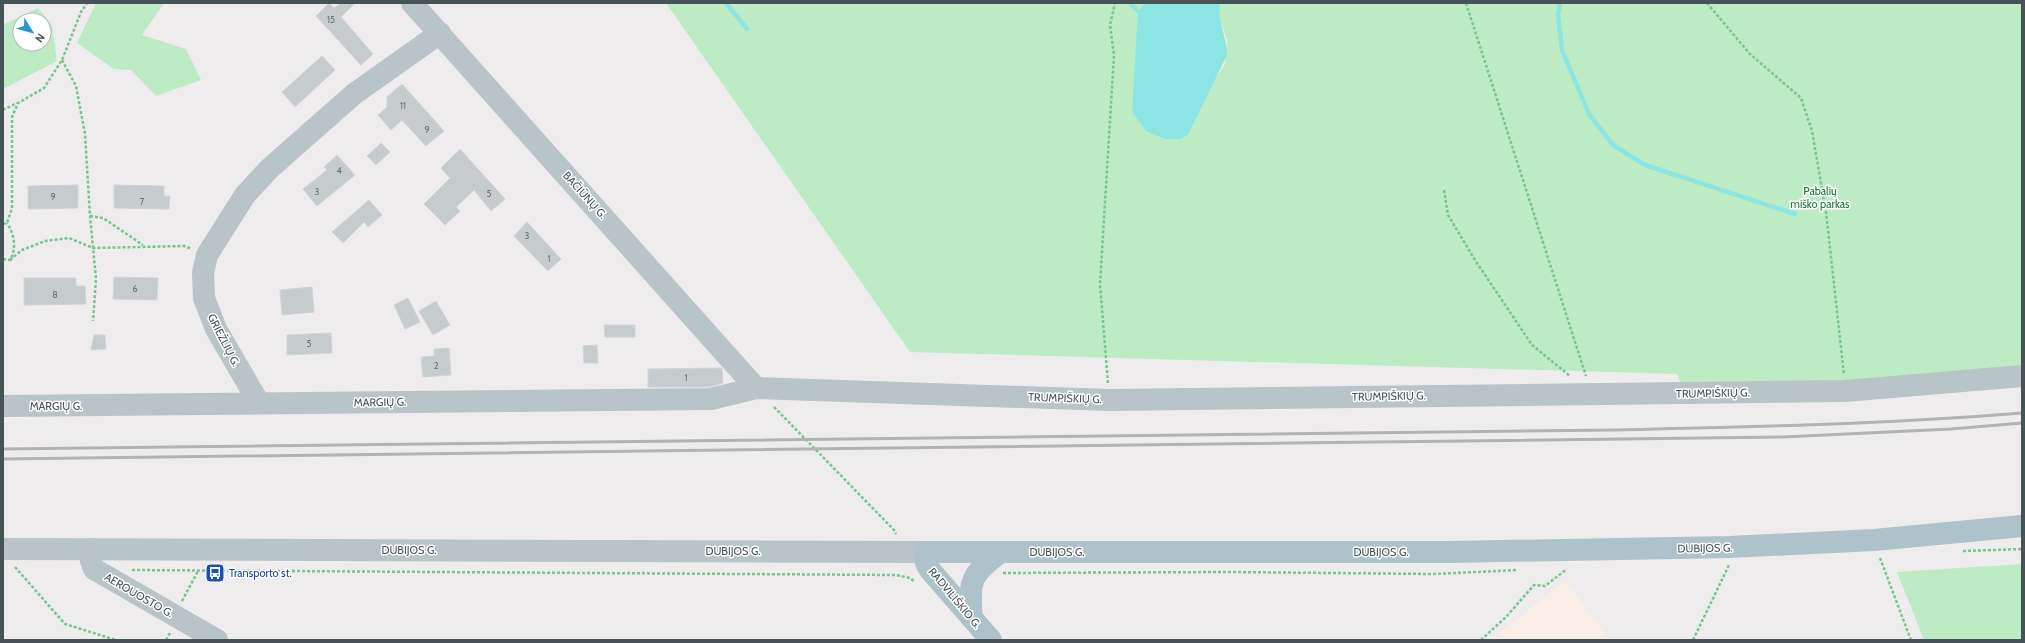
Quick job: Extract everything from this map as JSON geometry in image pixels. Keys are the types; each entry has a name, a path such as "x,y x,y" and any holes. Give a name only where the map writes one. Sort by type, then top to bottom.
{"main road":[{"name":"DUBIJOS G.","path":"925,552 1625,550 1730,547 1874,540 2022,526"},
{"name":"RADVILIŠKIO G.","path":"925,552 926,563 941,584 992,640"},
{"path":"972,618 970,593 972,583 983,565 1001,552"}],"street":[{"name":"BAČIŪNŲ G.","path":"412,3 756,388"},
{"path":"205,264 245,195 268,169 354,94 440,33"},
{"name":"GRIEŽLIŲ G.","path":"205,264 204,298 216,329 259,403"},
{"name":"TRUMPIŠKIŲ G.","path":"756,388 1109,400 1845,391 2022,376"},
{"name":"MARGIŲ G.","path":"3,406 711,399 756,388"},
{"path":"8,557 91,548"},
{"name":"DUBIJOS G.","path":"91,548 925,552"},
{"name":"AEROUOSTO G.","path":"91,548 91,561 94,569 217,640"}],"path":[{"path":"3,110 44,88 62,60 81,12 88,3"},
{"path":"1109,400 1100,284 1114,55 1110,25 1116,3"},
{"path":"1466,3 1591,393"},
{"path":"1707,3 1750,54 1801,98 1812,131 1826,212 1838,310 1845,391"},
{"path":"62,60 76,86 85,134 90,216 96,279 93,321"},
{"path":"7,223 12,208 12,118 18,103"},
{"path":"1444,190 1448,215 1475,260 1532,346 1591,393"},
{"path":"90,216 103,218 143,246"},
{"path":"3,224 7,223"},
{"path":"7,223 13,232 13,255 10,260"},
{"path":"3,259 10,260 22,250 45,240 69,238 93,248 184,246 205,264"},
{"path":"756,388 895,531 896,575"},
{"path":"1874,540 1911,640"},
{"path":"8,557 65,624 116,640"},
{"path":"1692,640 1731,562"},
{"path":"1481,640 1506,617 1534,586 1545,586 1567,568"},
{"path":"126,570 896,575 910,578 925,590 941,584"},
{"path":"174,615 198,571"}],"shaded area":[{"path":"1566,580 1609,640 1491,640"}],"green space":[{"path":"96,3 164,3 142,35 186,49 201,80 156,96 131,70 114,69 77,43"},
{"name":"Pabalių miško parkas","path":"666,3 1145,3 1138,11 1165,139 1181,139 1188,135 1213,82 1225,64 1227,40 1218,14 1220,3 2022,3 2022,376 1685,394 1677,374 910,352"},
{"path":"38,8 41,12 30,12"},
{"path":"12,21 12,52 52,52 52,25 57,61 3,89 3,25"},
{"path":"2022,564 2022,640 1924,640 1897,572"}],"water":[{"path":"1145,3 1220,3 1219,10 1227,48 1227,55 1188,135 1181,139 1165,139 1146,131 1132,112 1138,11"}],"building":[{"path":"329,3 334,8 341,3 355,3 341,17 373,54 361,65 316,16"},
{"path":"322,56 335,70 295,107 282,92"},
{"path":"402,84 444,131 426,146 402,120 391,130 378,115 387,107 387,97"},
{"path":"381,143 390,152 376,165 367,156"},
{"path":"460,149 505,199 491,211 474,190 456,207 460,211 445,225 424,204 450,178 441,168"},
{"path":"337,155 355,175 317,206 303,189 327,170 324,167"},
{"path":"78,185 78,208 28,209 28,186"},
{"path":"114,185 164,186 164,196 170,196 169,209 114,208"},
{"path":"369,200 382,215 368,227 364,222 343,243 332,232"},
{"path":"527,222 561,259 548,271 514,236"},
{"path":"114,277 158,278 157,300 113,299"},
{"path":"24,278 76,278 76,286 85,286 86,304 24,305"},
{"path":"312,287 314,312 282,315 280,290"},
{"path":"408,298 420,322 405,329 394,305"},
{"path":"436,301 450,325 433,335 419,311"},
{"path":"604,325 635,325 635,337 605,337"},
{"path":"331,333 332,353 287,355 287,335"},
{"path":"94,335 105,335 106,349 91,350"},
{"path":"597,345 598,363 584,363 583,346"},
{"path":"449,348 451,375 423,377 421,357 434,356 434,349"},
{"path":"722,368 723,383 709,387 648,387 648,369"}],"waterway":[{"path":"726,3 747,29"},
{"path":"1130,3 1138,11"},
{"path":"1560,3 1558,15 1562,50 1589,114 1613,145 1645,165 1795,214"}],"railway":[{"path":"3,449 1615,430 1870,422 2022,413"},
{"path":"3,459 1783,437 1951,429 2022,423"}],"place":[{"name":"Transporto st.","path":"215,573"}]}
